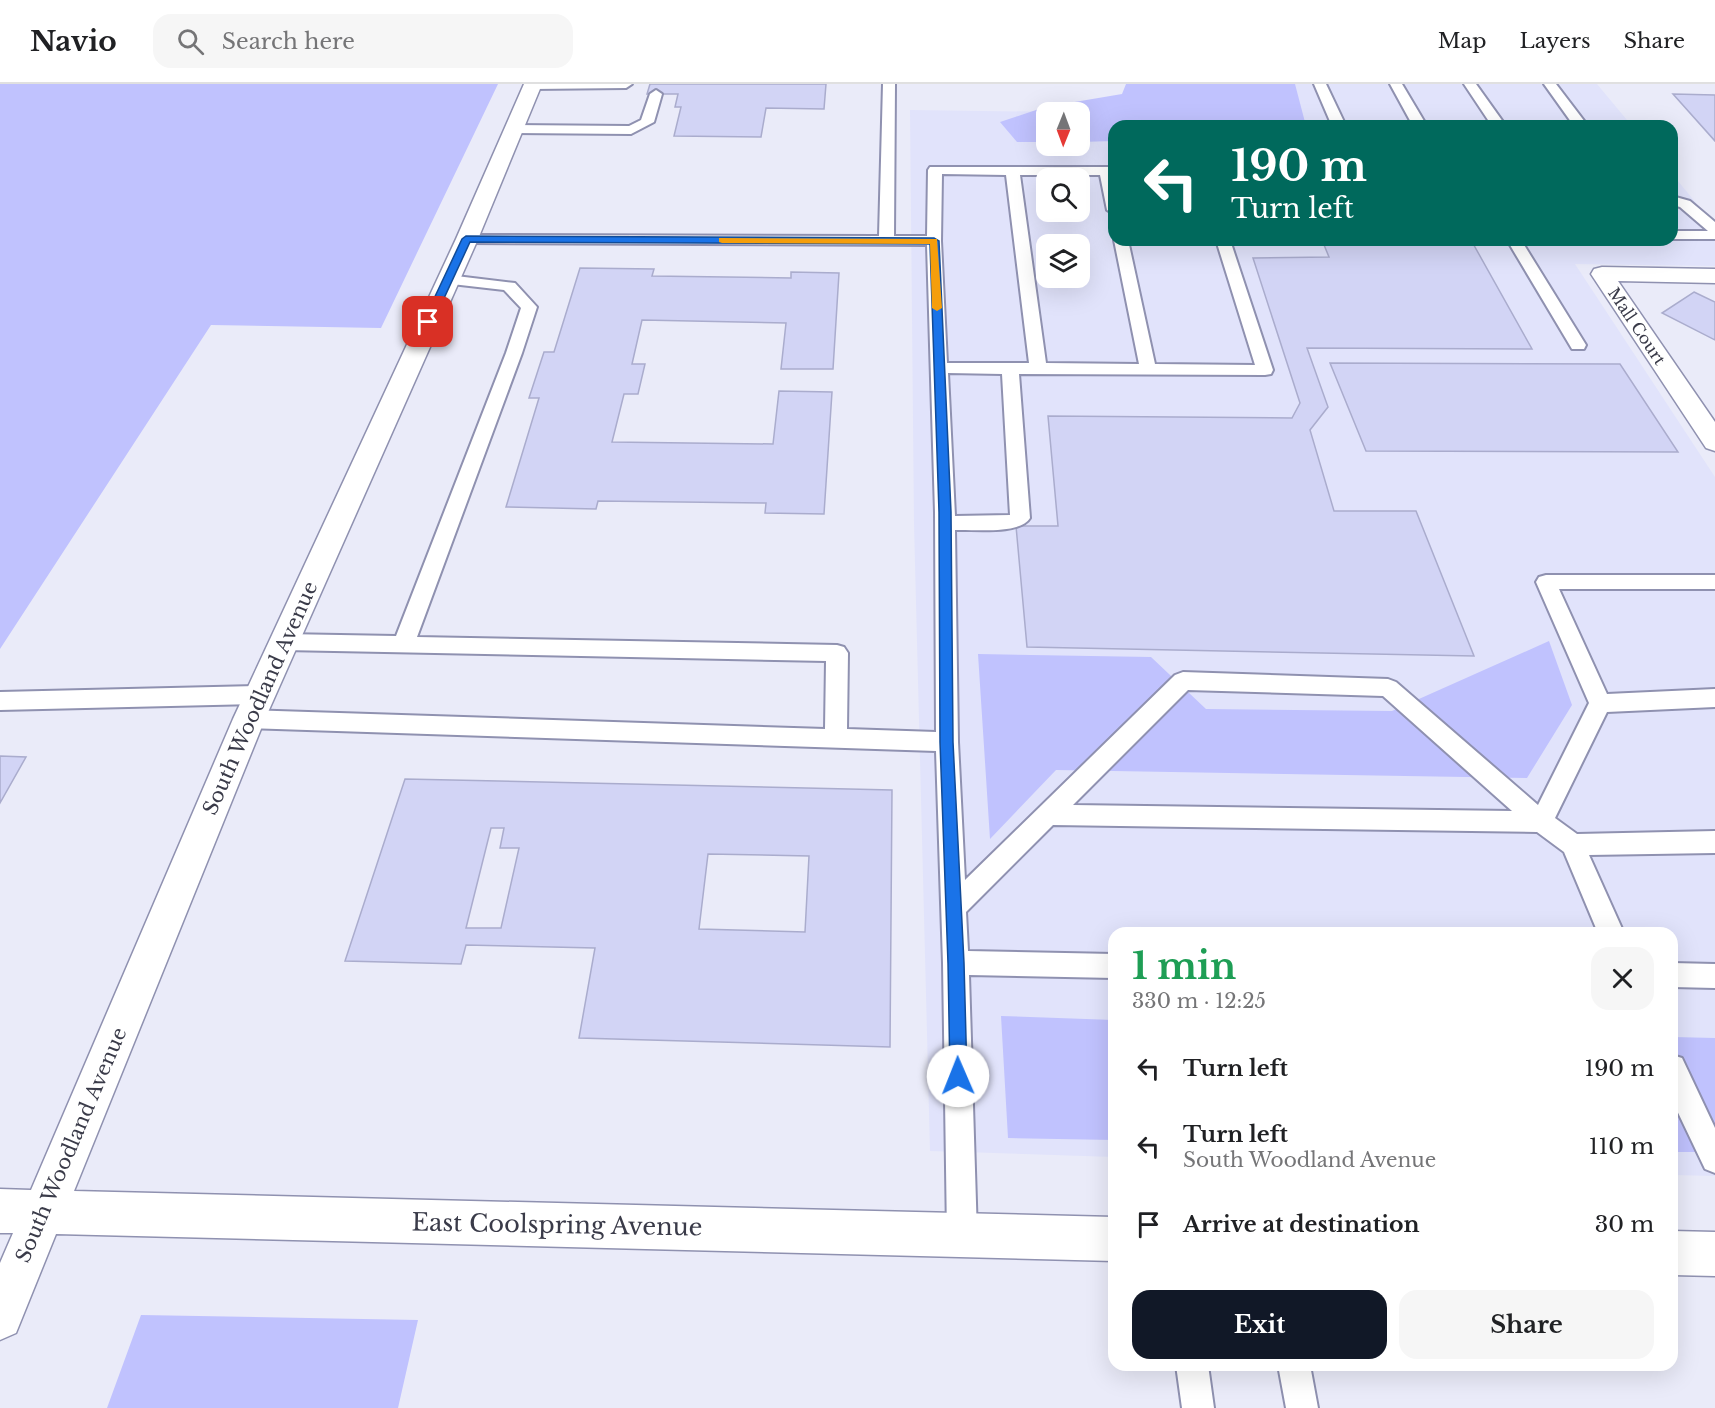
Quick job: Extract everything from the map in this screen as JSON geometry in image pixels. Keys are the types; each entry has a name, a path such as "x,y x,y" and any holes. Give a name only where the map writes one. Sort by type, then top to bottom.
{"street":[{"name":"South Woodland Avenue","path":"0,1317 254,707 448,280 533,85"},
{"name":"Mall Court","path":"1715,276 1602,274 1715,442"},
{"name":"East Coolspring Avenue","path":"0,1211 1108,1239"},
{"path":"1678,1253 1715,1254"}],"lane":[{"path":"886,241 889,84"},
{"path":"1320,84 1336,120"},
{"path":"1396,84 1417,120"},
{"path":"1470,84 1495,120"},
{"path":"1550,84 1577,120"},
{"path":"514,129 631,130 647,122 640,91 533,85"},
{"path":"962,1234 956,963 946,742 945,523 934,241 935,170 1108,171"},
{"path":"1012,170 1038,368"},
{"path":"1678,202 1684,204 1715,229"},
{"path":"1678,235 1715,235"},
{"path":"466,239 934,241"},
{"path":"1122,246 1148,369"},
{"path":"939,368 1264,370 1224,246"},
{"path":"1518,246 1578,345"},
{"path":"403,645 514,353 529,307 509,286 448,280"},
{"path":"945,523 1013,522 1020,518 1011,368"},
{"path":"1600,703 1546,582 1715,582"},
{"path":"284,642 837,653 836,739"},
{"path":"953,908 1183,681 1388,688 1541,822 1573,845 1608,927"},
{"path":"1600,703 1715,698"},
{"path":"0,701 254,707 836,739 946,742"},
{"path":"1541,822 1600,703"},
{"path":"1047,815 1541,822"},
{"path":"1573,845 1715,842"},
{"path":"956,963 1108,966"},
{"path":"1678,975 1715,976"},
{"path":"1678,1081 1715,1159"},
{"path":"1193,1371 1198,1408"},
{"path":"1295,1371 1302,1408"}],"shaded area":[{"path":"0,84 498,84 381,328 211,325 0,649"},
{"path":"1126,84 1295,84 1304,120 1108,120 1108,141 1090,142 1090,102 1075,102 1122,94"},
{"path":"1291,84 1597,84 1627,120 1108,120 1108,246 1678,246 1678,181 1715,226 1715,266 1575,264 1715,477 1715,1176 1678,1175 1678,927 1108,927 1108,1157 930,1151 914,524 910,110 1036,112 1036,156 1090,156 1090,112 1302,115"},
{"path":"1036,110 1036,142 1017,142 1000,122"},
{"path":"1549,641 1572,705 1527,778 1056,770 990,839 978,654 1151,657 1206,709 1392,711"},
{"path":"1001,1016 1108,1020 1108,1140 1008,1138"},
{"path":"1678,1037 1715,1038 1715,1152 1678,1152"},
{"path":"141,1315 418,1320 398,1408 107,1408"}],"building":[{"path":"650,84 826,84 824,109 766,108 761,137 674,136 681,107 675,107 678,94 647,94"},
{"path":"1673,94 1715,95 1715,141"},
{"path":"1324,246 1474,246 1532,349 1307,348 1328,407 1310,430 1334,511 1416,511 1474,656 1027,647 1016,526 1058,526 1048,416 1292,418 1300,403 1253,258 1329,257"},
{"path":"580,268 654,269 652,276 791,278 791,272 839,273 833,369 781,369 786,323 642,320 632,364 645,364 638,394 624,394 612,442 773,444 779,391 832,392 824,514 765,513 766,503 598,501 596,509 506,507 539,398 529,398 544,352 554,352"},
{"path":"1694,292 1715,302 1715,340 1662,313"},
{"path":"1330,363 1620,364 1678,452 1366,451"},
{"path":"0,756 26,757 0,803"},
{"path":"405,779 892,790 890,1047 579,1038 595,948 466,945 461,964 345,961","holes":["491,828 504,828 500,848 519,848 501,928 466,928","708,854 809,856 805,932 699,929"]}],"slow traffic":[{"path":"722,240 934,241 937,308"}],"route":[{"path":"428,322 466,239 934,241 945,512 946,742 956,963 958,1076"}]}
